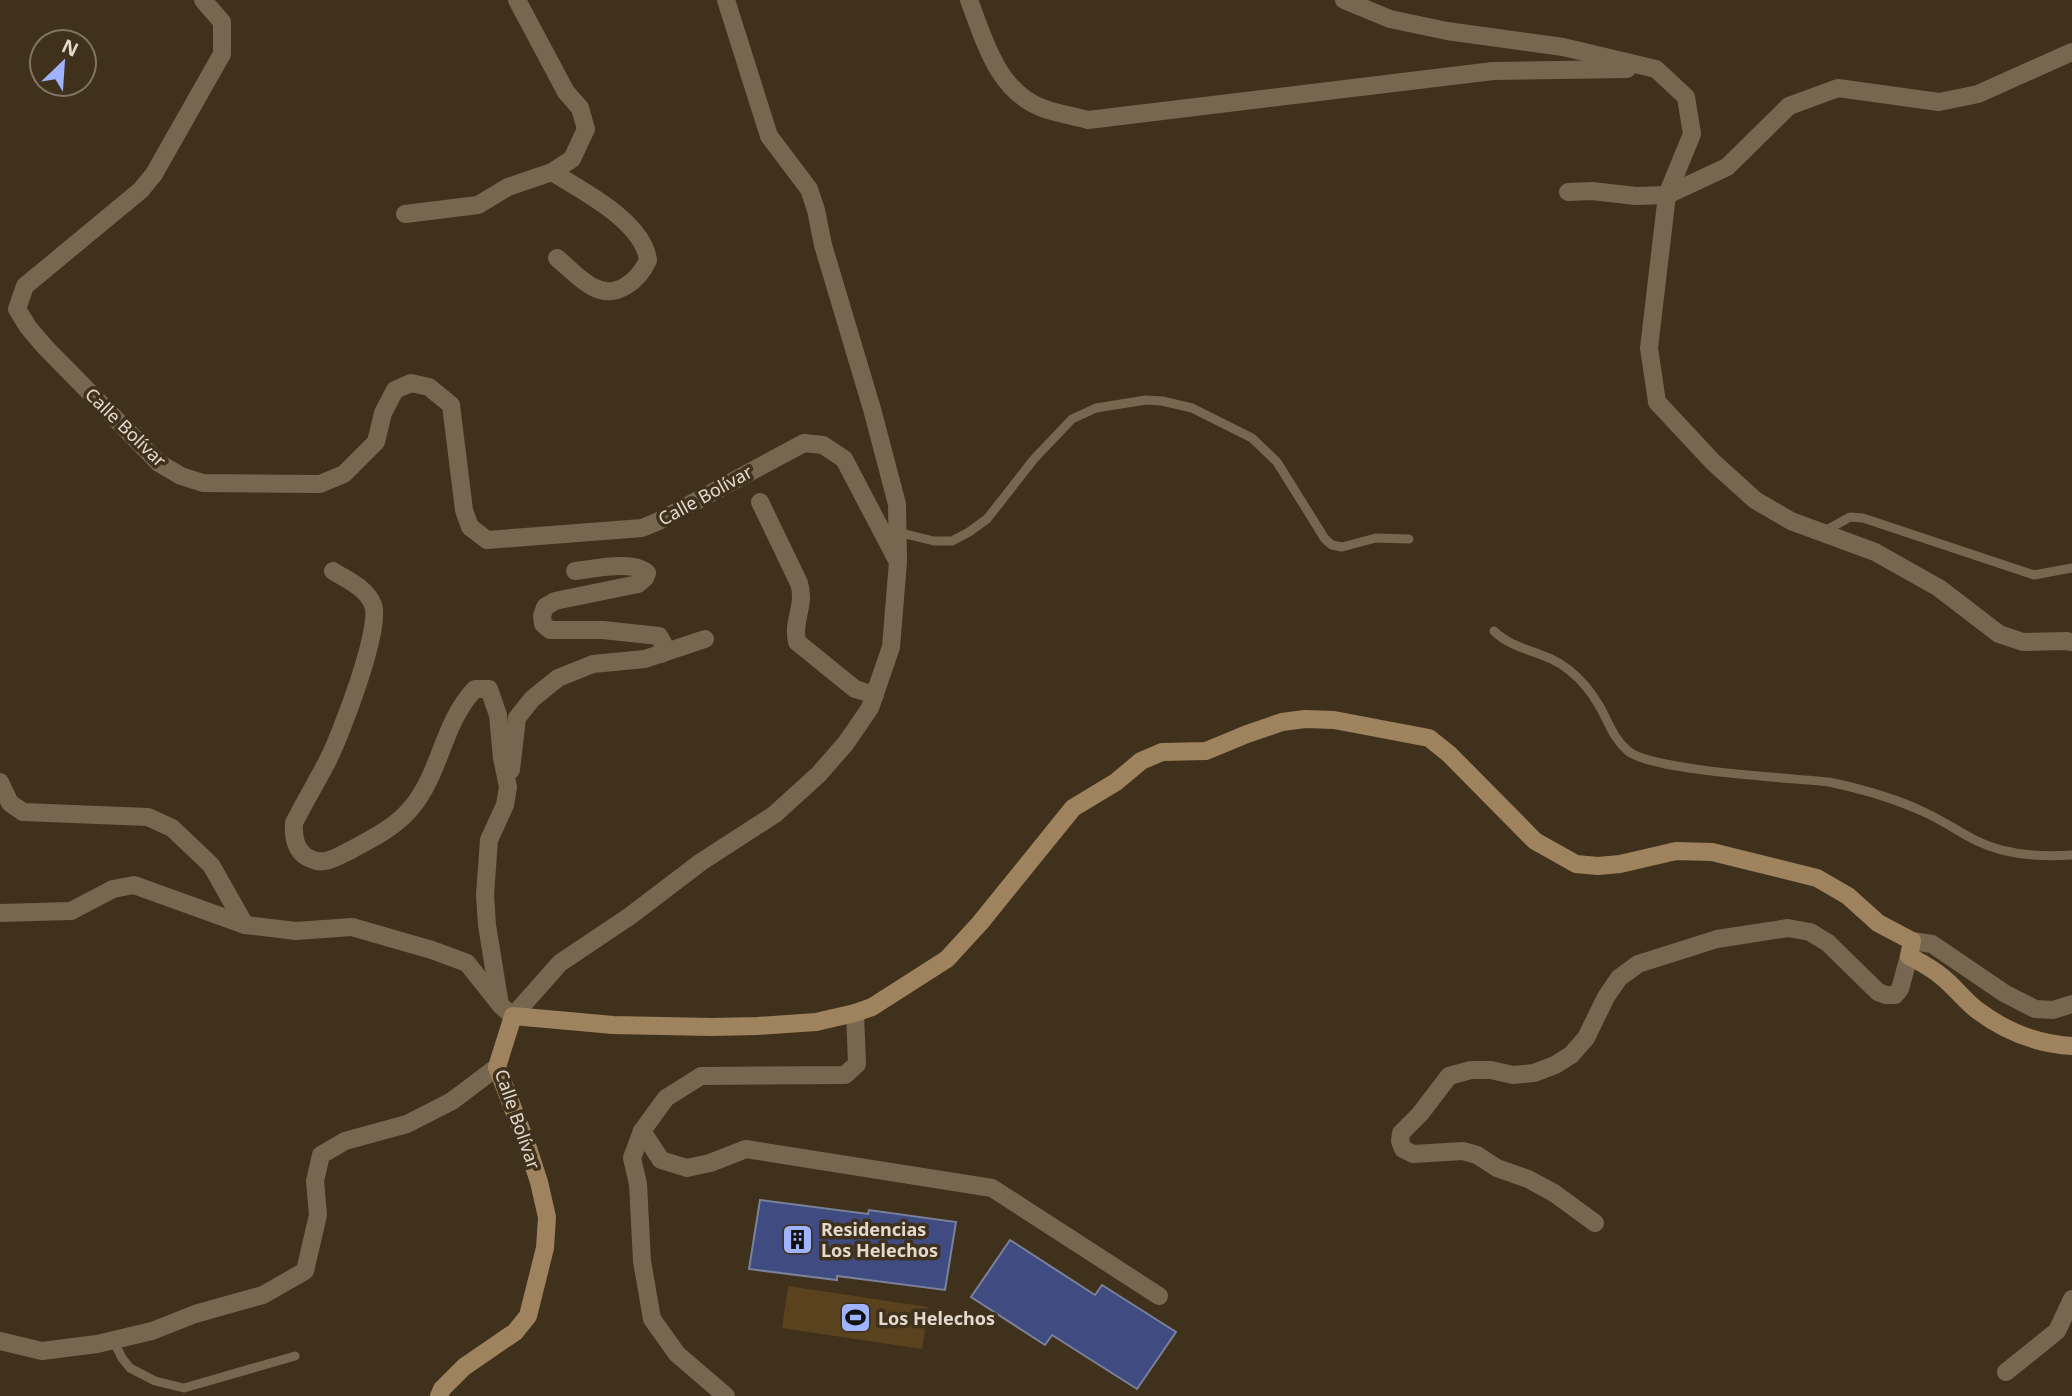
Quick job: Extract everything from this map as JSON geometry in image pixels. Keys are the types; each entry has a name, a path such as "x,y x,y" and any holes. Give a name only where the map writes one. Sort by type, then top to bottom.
{"street":[{"name":"Calle Bolívar","path":"203,0 222,22 222,54 154,174 141,190 25,286 17,309 45,346 159,463 181,476 203,483 320,484 344,474 376,442 383,412 395,390 411,383 429,387 451,405 464,510 470,527 486,540 642,528 804,443 823,445 844,459 898,562 891,647 870,708 846,743 819,774 775,814 701,862 630,916 560,963 507,1011 497,1067 523,1132 539,1182 547,1217 545,1248 528,1316 515,1332 464,1367 442,1389 439,1396"},
{"path":"405,214 478,205 508,187 552,172 572,159 586,129 580,108 566,92 517,0"},
{"path":"726,0 769,136 809,189 816,210 823,245 897,504 898,562"},
{"path":"969,0 993,62 1011,89 1043,108 1088,120 1493,71 1656,69"},
{"path":"1344,0 1390,19 1447,31 1563,47 1656,69 1686,97 1692,134 1667,195 1649,348 1657,402 1713,462 1755,500 1791,520 1875,552 1939,588 1999,634 2023,642 2072,642"},
{"path":"1568,192 1667,195 1727,167 1790,106 1838,88 1939,102 1978,94 2072,52"},
{"path":"552,172 628,223 645,246 648,260 635,280 616,290 606,291 594,288 557,258"},
{"path":"760,502 803,595 794,631 797,642 855,689 875,695"},
{"path":"575,571 630,566 642,568 647,573 645,579 638,584 555,601 545,607 541,616 543,624 550,629 603,630 659,636 663,643 660,654"},
{"path":"333,571 368,593 375,608 374,624 360,676 328,759 294,823 293,835 304,856 317,862 330,861 385,832 400,820 428,783 461,703 475,689 489,689 494,698 508,787"},
{"path":"507,1011 487,925 485,883 489,840 505,805 517,718 532,699 558,678 593,664 645,659 705,639"},
{"path":"0,913 71,911 113,888 134,885 245,925 296,931 352,927 432,950 467,963 507,1011 613,1025 712,1027 816,1022 872,1007 947,959 980,923 1073,808 1116,782 1141,761 1162,752 1206,751 1247,733 1282,722 1305,719 1334,720 1429,738 1449,754 1535,841 1576,864 1620,864 1676,851 1712,852 1817,878 1848,896 1941,975 1976,1009 2008,1030 2055,1045 2072,1045"},
{"path":"0,782 9,803 23,811 148,817 172,828 211,865 245,925"},
{"path":"1595,1223 1554,1192 1497,1168 1478,1155 1463,1151 1413,1154 1404,1149 1400,1142 1402,1133 1449,1076 1471,1070 1490,1070 1513,1075 1534,1073 1571,1055 1586,1038 1606,997 1619,978 1638,964 1717,939 1788,928 1810,932 1828,943 1858,974 1886,995 1895,995 1900,989 1910,948"},
{"path":"1910,948 1932,944 2004,993 2035,1009 2053,1010 2072,1003"},
{"path":"726,1396 677,1354 652,1319 642,1261 638,1184 632,1158 642,1131 666,1098 701,1076 845,1075 857,1064 855,1013"},
{"path":"0,1341 42,1351 113,1340 152,1331 195,1314 262,1295 305,1271 318,1215 315,1181 321,1155 345,1140 418,1119 452,1101 497,1067"},
{"path":"642,1131 661,1160 687,1168 710,1163 746,1149 992,1188 1159,1296"},
{"path":"2006,1371 2057,1331 2072,1299"}],"lane":[{"path":"897,532 934,541 952,541 969,532 987,519 1034,459 1073,419 1096,408 1146,400 1178,403 1192,408 1252,438 1277,462 1332,545 1342,547 1376,538 1409,539"},
{"path":"1821,533 1850,517 1863,517 2034,575 2072,568"},
{"path":"1494,631 1507,642 1543,654 1574,674 1600,706 1611,732 1634,755 1649,761 1848,786 1925,812 1978,842 2022,853 2072,855"},
{"path":"113,1340 130,1368 155,1381 184,1388 295,1356"}],"shaded area":[{"name":"Los Helechos","path":"788,1286 928,1307 922,1349 782,1328"}],"building":[{"path":"760,1200 868,1214 869,1210 956,1222 945,1290 837,1276 837,1280 749,1269"},
{"path":"1010,1240 1095,1295 1102,1285 1176,1332 1137,1389 1052,1335 1045,1345 971,1297"}],"place":[{"name":"Residencias Los Helechos","path":"798,1239"},
{"name":"Los Helechos","path":"855,1318"}]}
